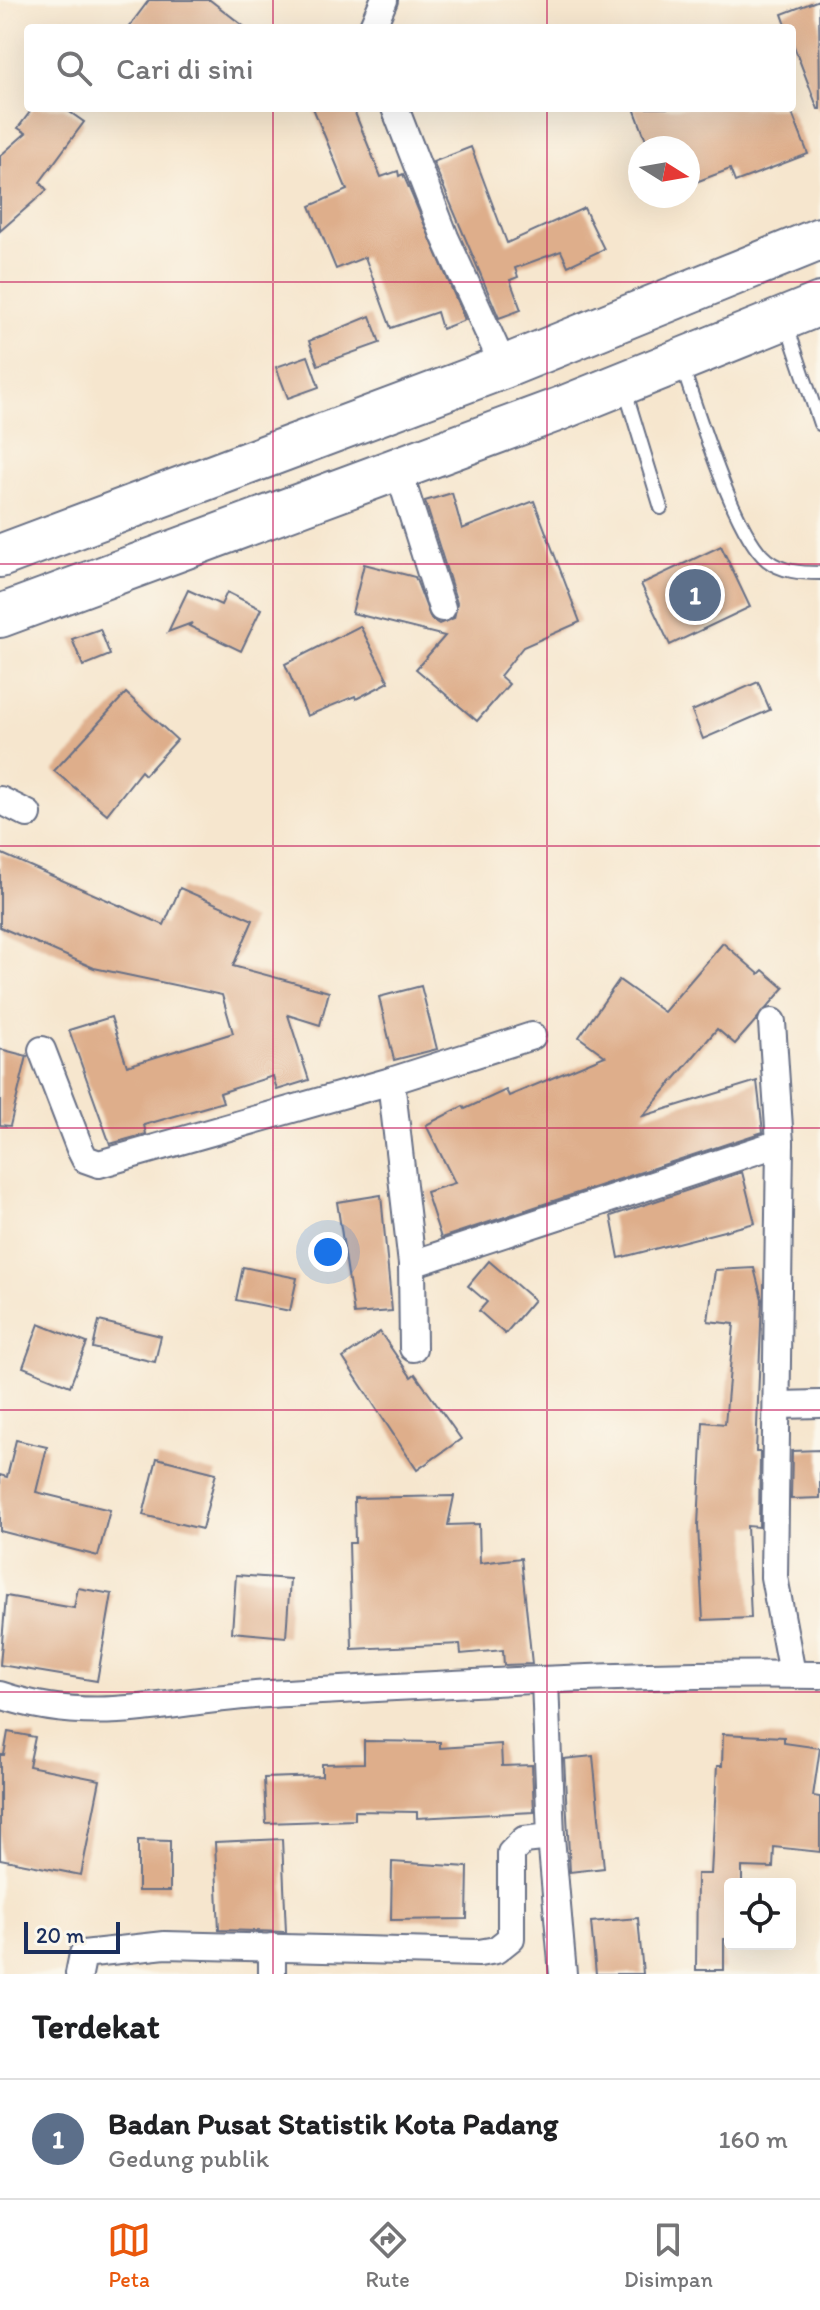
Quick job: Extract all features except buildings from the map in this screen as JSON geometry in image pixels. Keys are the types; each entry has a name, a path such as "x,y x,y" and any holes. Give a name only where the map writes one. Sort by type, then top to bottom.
{"highway":[{"path":"0,556 504,367 820,239"},
{"path":"0,616 622,383 802,312"},
{"path":"308,441 329,492"}],"street":[{"path":"374,24 384,0"},
{"path":"397,112 445,237 504,367"},
{"path":"397,466 442,608"},
{"path":"0,800 28,814"},
{"path":"772,1022 780,1143 779,1405 774,1577 792,1674"},
{"path":"42,1050 85,1159 99,1164 391,1081 532,1036"},
{"path":"391,1081 412,1264 413,1348"},
{"path":"412,1264 780,1143"},
{"path":"779,1405 820,1404"},
{"path":"0,1695 55,1709 90,1713 265,1694 545,1681 820,1675"},
{"path":"545,1681 551,1837 563,1974"},
{"path":"79,1974 83,1954 165,1945 479,1953 496,1950 511,1938 511,1853 524,1840 551,1837"},
{"path":"272,1947 272,1974"}],"lane":[{"path":"802,312 820,424"},
{"path":"680,360 715,463 739,517 765,559 791,571 820,573"},
{"path":"622,383 661,508"}],"place":[{"name":"Badan Pusat Statistik Kota Padang","path":"695,595"}]}
